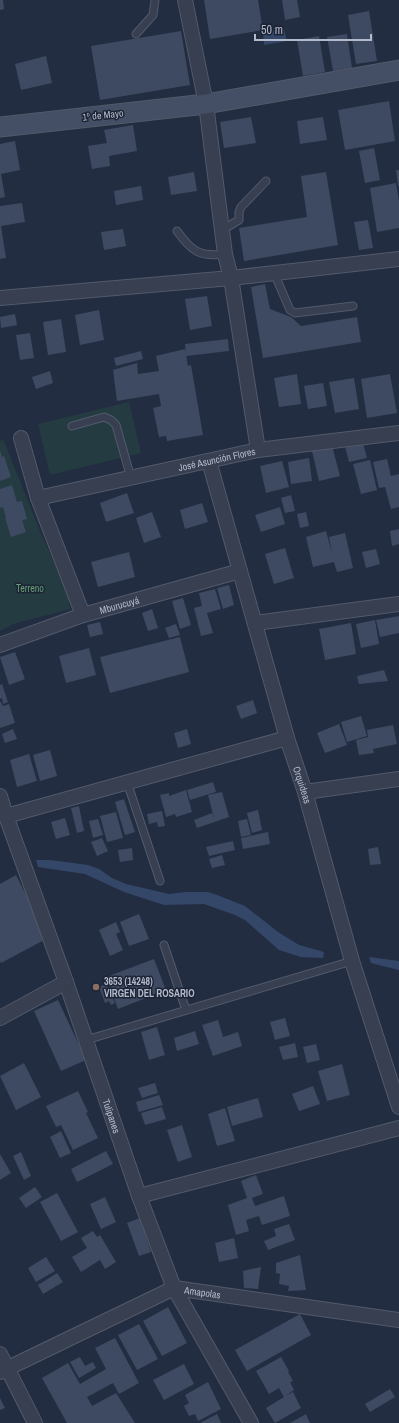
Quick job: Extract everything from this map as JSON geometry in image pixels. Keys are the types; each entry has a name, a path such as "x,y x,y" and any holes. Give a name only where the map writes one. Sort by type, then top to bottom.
{"street":[{"path":"185,0 206,104 221,230 231,278 258,450"},
{"name":"1º de Mayo","path":"0,126 206,104 399,70"},
{"path":"0,298 231,278 399,258"},
{"name":"José Asunción Flores","path":"38,498 258,450 399,433"},
{"path":"21,438 38,498 83,615"},
{"name":"Orquideas","path":"209,461 287,738 305,792 352,961 399,1107"},
{"name":"Mburucuyá","path":"0,645 83,615 240,571"},
{"path":"255,623 399,604"},
{"path":"6,816 287,738"},
{"path":"305,792 399,779"},
{"name":"Tulipanes","path":"0,796 66,982 139,1196 174,1288 251,1423"},
{"path":"0,1018 66,982"},
{"path":"139,1196 399,1128"},
{"name":"Amapolas","path":"4,1371 174,1288 399,1320"},
{"path":"0,1354 4,1371 35,1423"}],"lane":[{"path":"136,34 153,15 155,0"},
{"path":"221,230 239,220 239,212 241,207 266,181"},
{"path":"177,231 184,241 196,252 211,256 225,254"},
{"path":"274,273 292,312 295,313 353,306"},
{"path":"72,426 104,417 111,420 116,425 131,478"},
{"path":"127,782 160,881"},
{"path":"164,945 186,1010"},
{"path":"86,1040 352,961"}],"green space":[{"path":"129,402 141,453 50,475 38,424"},
{"name":"Terreno","path":"3,439 42,536 72,602 69,603 71,609 13,624 0,631 0,441"}],"water":[{"path":"284,29 287,41 264,45 263,33"},
{"path":"36,860 50,860 88,865 99,869 112,878 126,884 169,894 208,892 217,895 245,906 278,932 299,945 324,952 323,958 301,957 279,950 245,920 204,904 164,905 124,892 85,874 38,867"},
{"path":"369,957 399,961 399,970 371,963"}],"building":[{"path":"0,0 3,0 4,9 0,10"},
{"path":"204,0 258,0 263,30 210,39"},
{"path":"282,0 297,0 300,17 285,20"},
{"path":"369,11 377,61 356,64 348,15"},
{"path":"181,31 190,85 100,100 91,46"},
{"path":"347,34 352,68 333,71 327,37"},
{"path":"319,36 325,72 303,76 297,40"},
{"path":"46,56 52,83 21,90 15,64"},
{"path":"389,101 395,141 345,150 338,110"},
{"path":"251,117 256,143 224,148 220,122"},
{"path":"323,117 327,140 300,144 297,121"},
{"path":"133,125 137,151 109,156 110,166 92,169 88,146 107,143 104,130"},
{"path":"15,141 20,170 1,174 5,197 0,198 0,144"},
{"path":"374,148 380,180 365,183 359,151"},
{"path":"396,170 399,170 399,186 398,186"},
{"path":"194,172 197,191 171,195 168,177"},
{"path":"326,172 338,245 244,261 239,228 307,217 301,176"},
{"path":"396,183 399,201 399,228 377,232 370,188"},
{"path":"141,186 143,200 116,205 114,191"},
{"path":"22,203 25,222 1,226 6,258 0,259 0,206"},
{"path":"368,220 373,248 359,250 354,222"},
{"path":"123,229 126,246 104,250 101,232"},
{"path":"265,284 270,309 291,317 301,326 357,317 361,342 263,358 251,287"},
{"path":"207,296 212,326 190,330 185,299"},
{"path":"99,310 104,340 80,345 75,315"},
{"path":"15,314 17,325 1,328 0,317"},
{"path":"61,319 66,352 48,355 43,322"},
{"path":"30,333 34,358 20,360 16,335"},
{"path":"228,339 229,351 186,356 185,344"},
{"path":"185,349 188,366 191,365 203,435 167,441 166,436 159,437 153,408 161,406 159,394 117,401 113,370 137,363 138,374 159,371 156,356"},
{"path":"141,351 143,359 116,366 114,358"},
{"path":"50,371 53,383 36,389 32,377"},
{"path":"297,374 301,404 279,407 274,378"},
{"path":"390,374 397,413 367,418 361,379"},
{"path":"354,378 359,409 335,413 329,382"},
{"path":"323,383 327,406 308,409 304,386"},
{"path":"331,442 340,476 319,481 311,447"},
{"path":"363,443 367,458 349,462 345,446"},
{"path":"0,450 2,457 4,456 11,477 0,481"},
{"path":"309,458 312,481 291,484 288,462"},
{"path":"387,459 391,476 399,474 399,507 391,509 385,487 379,488 373,462"},
{"path":"370,460 377,490 361,494 353,464"},
{"path":"282,461 289,487 266,493 260,466"},
{"path":"12,485 17,502 22,501 27,519 22,520 26,532 11,537 3,507 0,508 0,489"},
{"path":"127,493 134,513 106,522 100,503"},
{"path":"291,495 295,511 285,513 281,498"},
{"path":"202,503 208,522 185,529 180,510"},
{"path":"280,507 285,524 261,532 255,515"},
{"path":"152,512 161,537 144,543 136,518"},
{"path":"306,512 309,526 300,528 297,514"},
{"path":"399,529 399,544 392,546 390,531"},
{"path":"326,531 332,553 329,537 345,533 353,568 337,572 334,562 313,567 306,537"},
{"path":"285,548 294,578 274,584 265,554"},
{"path":"376,549 380,564 366,568 362,552"},
{"path":"129,552 135,577 98,587 91,562"},
{"path":"229,585 234,605 223,609 217,588"},
{"path":"215,589 221,609 207,613 213,633 201,636 194,608 202,606 199,593"},
{"path":"183,598 191,625 180,629 172,601"},
{"path":"152,609 158,628 148,631 142,613"},
{"path":"399,616 399,633 380,637 376,620"},
{"path":"375,620 379,644 361,648 356,624"},
{"path":"100,622 103,634 90,637 87,625"},
{"path":"351,623 356,654 325,660 319,629"},
{"path":"176,624 180,635 169,638 165,628"},
{"path":"180,637 189,672 110,693 100,657"},
{"path":"89,648 96,675 66,683 59,656"},
{"path":"15,652 25,679 9,685 0,657"},
{"path":"384,670 388,681 359,684 357,676"},
{"path":"2,684 8,702 3,704 2,698 0,699 0,685"},
{"path":"253,700 257,713 241,719 236,706"},
{"path":"0,702 3,706 9,704 15,723 0,728"},
{"path":"361,716 367,736 347,742 341,722"},
{"path":"339,724 347,745 325,753 317,733"},
{"path":"393,725 397,744 373,749 374,753 359,755 356,740 368,737 367,730"},
{"path":"13,729 17,739 5,743 2,734"},
{"path":"187,729 191,744 178,748 174,733"},
{"path":"50,750 57,776 40,781 33,755"},
{"path":"29,754 37,781 17,787 10,760"},
{"path":"213,782 216,792 190,800 187,790"},
{"path":"186,790 192,812 176,817 175,814 166,817 160,795 169,793 169,796"},
{"path":"222,792 229,817 197,828 194,820 212,813 214,818 208,795"},
{"path":"124,799 135,832 125,835 115,802"},
{"path":"79,806 84,831 77,833 71,808"},
{"path":"258,810 262,830 252,833 247,813"},
{"path":"162,811 165,826 158,827 157,822 149,824 147,814"},
{"path":"116,812 123,838 107,842 100,816"},
{"path":"65,818 70,835 56,839 51,822"},
{"path":"98,819 103,835 93,838 89,821"},
{"path":"247,819 251,835 241,837 238,821"},
{"path":"268,832 270,844 243,849 241,838"},
{"path":"102,838 108,851 97,856 91,842"},
{"path":"233,841 235,850 209,856 206,847"},
{"path":"378,847 381,864 370,865 368,849"},
{"path":"132,848 133,860 120,862 118,850"},
{"path":"222,855 225,865 212,868 209,859"},
{"path":"16,875 48,938 1,963 0,884"},
{"path":"139,914 149,939 129,946 120,922"},
{"path":"116,922 120,932 116,934 123,950 110,956 99,930"},
{"path":"154,959 166,990 118,1009 106,977"},
{"path":"106,984 115,1003 111,1005 109,1001 105,1003 99,987"},
{"path":"58,1000 86,1060 61,1071 34,1011"},
{"path":"285,1018 290,1036 275,1040 270,1022"},
{"path":"218,1020 223,1037 238,1032 242,1046 213,1056 202,1025"},
{"path":"157,1027 165,1055 149,1060 141,1032"},
{"path":"195,1031 199,1044 177,1051 174,1038"},
{"path":"295,1043 298,1057 283,1060 279,1047"},
{"path":"316,1044 320,1060 307,1063 303,1047"},
{"path":"24,1063 41,1097 16,1110 0,1076"},
{"path":"342,1064 350,1095 327,1101 318,1071"},
{"path":"155,1083 158,1093 142,1098 138,1088"},
{"path":"313,1086 320,1104 299,1111 292,1094"},
{"path":"78,1091 88,1112 86,1113 98,1138 73,1150 61,1125 56,1127 46,1106"},
{"path":"159,1095 163,1105 139,1112 136,1102"},
{"path":"258,1098 263,1117 232,1126 227,1107"},
{"path":"162,1107 166,1119 145,1125 141,1113"},
{"path":"225,1108 235,1141 217,1146 208,1114"},
{"path":"182,1125 192,1157 178,1162 167,1130"},
{"path":"61,1131 71,1153 60,1158 50,1137"},
{"path":"106,1151 113,1164 77,1182 71,1169"},
{"path":"21,1152 31,1176 24,1180 13,1156"},
{"path":"0,1154 11,1173 0,1180"},
{"path":"256,1175 263,1194 252,1198 255,1206 284,1196 290,1216 262,1225 259,1216 246,1220 249,1231 236,1235 228,1205 247,1198 241,1181"},
{"path":"35,1187 42,1197 26,1208 19,1198"},
{"path":"57,1193 78,1232 61,1241 40,1202"},
{"path":"105,1197 116,1222 101,1229 90,1204"},
{"path":"140,1218 151,1252 139,1256 127,1223"},
{"path":"289,1224 295,1240 268,1250 264,1241 276,1236 274,1229"},
{"path":"93,1231 97,1237 100,1235 116,1262 105,1269 100,1260 81,1272 72,1257 87,1248 81,1238"},
{"path":"234,1238 238,1258 219,1262 215,1243"},
{"path":"300,1255 306,1290 288,1291 289,1286 279,1284 280,1274 276,1273 276,1263"},
{"path":"46,1257 55,1271 36,1282 28,1268"},
{"path":"261,1267 258,1289 244,1288 243,1271"},
{"path":"57,1273 63,1282 43,1294 38,1285"},
{"path":"168,1307 187,1343 162,1356 143,1321"},
{"path":"300,1314 311,1335 247,1371 235,1350"},
{"path":"139,1324 158,1359 137,1370 118,1335"},
{"path":"115,1338 139,1383 119,1394 113,1383 87,1397 92,1406 116,1393 135,1423 67,1423 42,1378 68,1363 80,1384 106,1369 95,1348"},
{"path":"80,1357 85,1366 93,1362 96,1368 79,1378 70,1362"},
{"path":"281,1357 293,1381 290,1382 294,1390 285,1396 293,1392 301,1408 275,1423 266,1408 284,1397 279,1388 269,1394 256,1371"},
{"path":"184,1364 194,1384 164,1400 153,1380"},
{"path":"208,1382 221,1409 198,1421 195,1414 189,1416 184,1406 189,1403 185,1395"},
{"path":"390,1389 395,1397 370,1412 365,1404"},
{"path":"0,1398 5,1408 0,1410"},
{"path":"217,1414 221,1423 200,1423"},
{"path":"306,1414 310,1423 290,1423"}],"place":[{"name":"3653 (14248) VIRGEN DEL ROSARIO","path":"96,987"}]}
